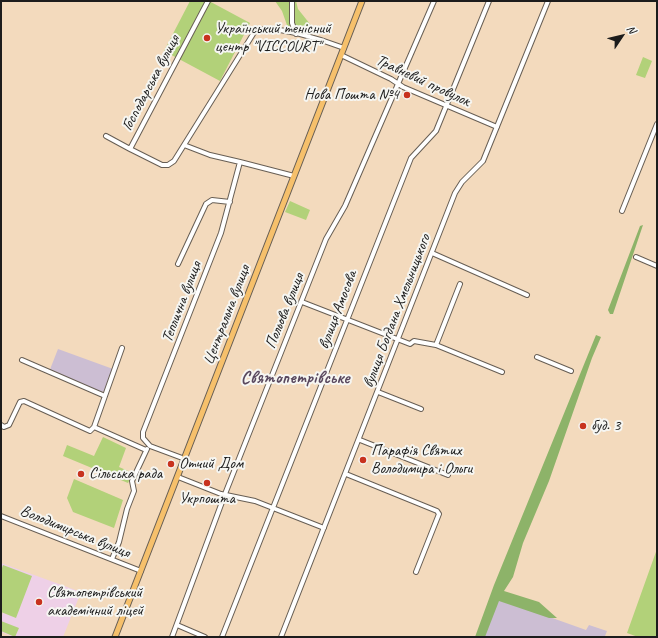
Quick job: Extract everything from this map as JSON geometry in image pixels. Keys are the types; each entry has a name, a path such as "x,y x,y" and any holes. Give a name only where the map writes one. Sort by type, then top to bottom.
{"main road":[{"name":"Центральна вулиця","path":"115,637 362,1"}],"street":[{"name":"Господарська вулиця","path":"208,1 130,149 165,166 174,161 255,30 264,27 296,34 344,48"},
{"path":"292,1 292,23 296,34"},
{"name":"Польова вулиця","path":"172,637 225,494 326,239 345,206 397,83 412,54 434,1"},
{"name":"вулиця Амосова","path":"222,637 411,158 436,131 489,1"},
{"name":"вулиця Богдана Хмельницького","path":"281,637 360,440 457,189 483,161 548,1"},
{"name":"Травневий провулок","path":"341,55 446,106 496,127"},
{"path":"622,211 657,124"},
{"path":"106,136 130,149"},
{"path":"184,145 210,155 294,176"},
{"name":"Теплична вулиця","path":"150,446 143,438 143,432 221,233 240,162"},
{"path":"178,264 206,204 212,200 230,202"},
{"path":"432,253 527,295"},
{"path":"636,257 657,266"},
{"path":"436,345 460,284"},
{"path":"302,302 410,344 414,341 436,345 502,372"},
{"path":"1,425 4,427 9,425 20,402 24,400 90,431 94,427 122,348"},
{"path":"537,357 571,371"},
{"path":"22,360 105,396"},
{"path":"378,392 421,409"},
{"path":"94,427 146,450"},
{"path":"360,440 448,476"},
{"path":"112,559 119,542 127,509 134,491 132,481 146,450 150,446 185,458"},
{"path":"346,474 437,511 439,514 416,572"},
{"path":"178,477 225,494 245,498 324,528"},
{"name":"Володимирська вулиця","path":"1,516 141,571"},
{"path":"177,626 205,637"}],"shaded area":[{"path":"58,349 113,369 107,390 102,392 49,372"},
{"name":"Святопетрівський академічний ліцей","path":"1,563 81,592 63,637 13,637 1,632 1,619 3,613 1,612"},
{"path":"499,599 586,630 589,625 607,631 605,636 607,637 484,637"}],"green space":[{"name":"Український тенісний центр \"VICCOURT\"","path":"190,1 209,1 250,23 220,81 164,51"},
{"path":"275,1 296,1 298,9 318,34 288,28 282,11"},
{"path":"643,57 652,61 645,78 636,75"},
{"path":"290,201 310,210 306,220 285,212"},
{"path":"643,225 613,314 610,314 608,310 640,226"},
{"path":"596,335 601,337 592,358 549,481 523,543 513,577 504,591 539,602 557,618 549,618 499,601 485,637 475,637 494,585"},
{"path":"103,437 126,448 119,467 133,473 128,483 63,456 67,445 94,456"},
{"path":"74,479 123,500 114,528 73,512 67,498"},
{"path":"657,549 657,637 638,637 627,633"},
{"path":"3,565 32,576 16,618 1,612 1,571"},
{"path":"1,621 19,628 15,637 1,631"}],"place":[{"name":"Український тенісний центр \"VICCOURT\"","path":"207,38"},
{"name":"Нова Пошта №4","path":"407,95"},
{"name":"буд. 3","path":"583,426"},
{"name":"Парафія Святих Володимира і Ольги","path":"363,460"},
{"name":"Отчий Дом","path":"171,464"},
{"name":"Сільська рада","path":"81,474"},
{"name":"Укрпошта","path":"207,483"},
{"name":"Святопетрівський академічний ліцей","path":"39,602"}],"district":[{"name":"Святопетрівське","path":"295,378"}]}
